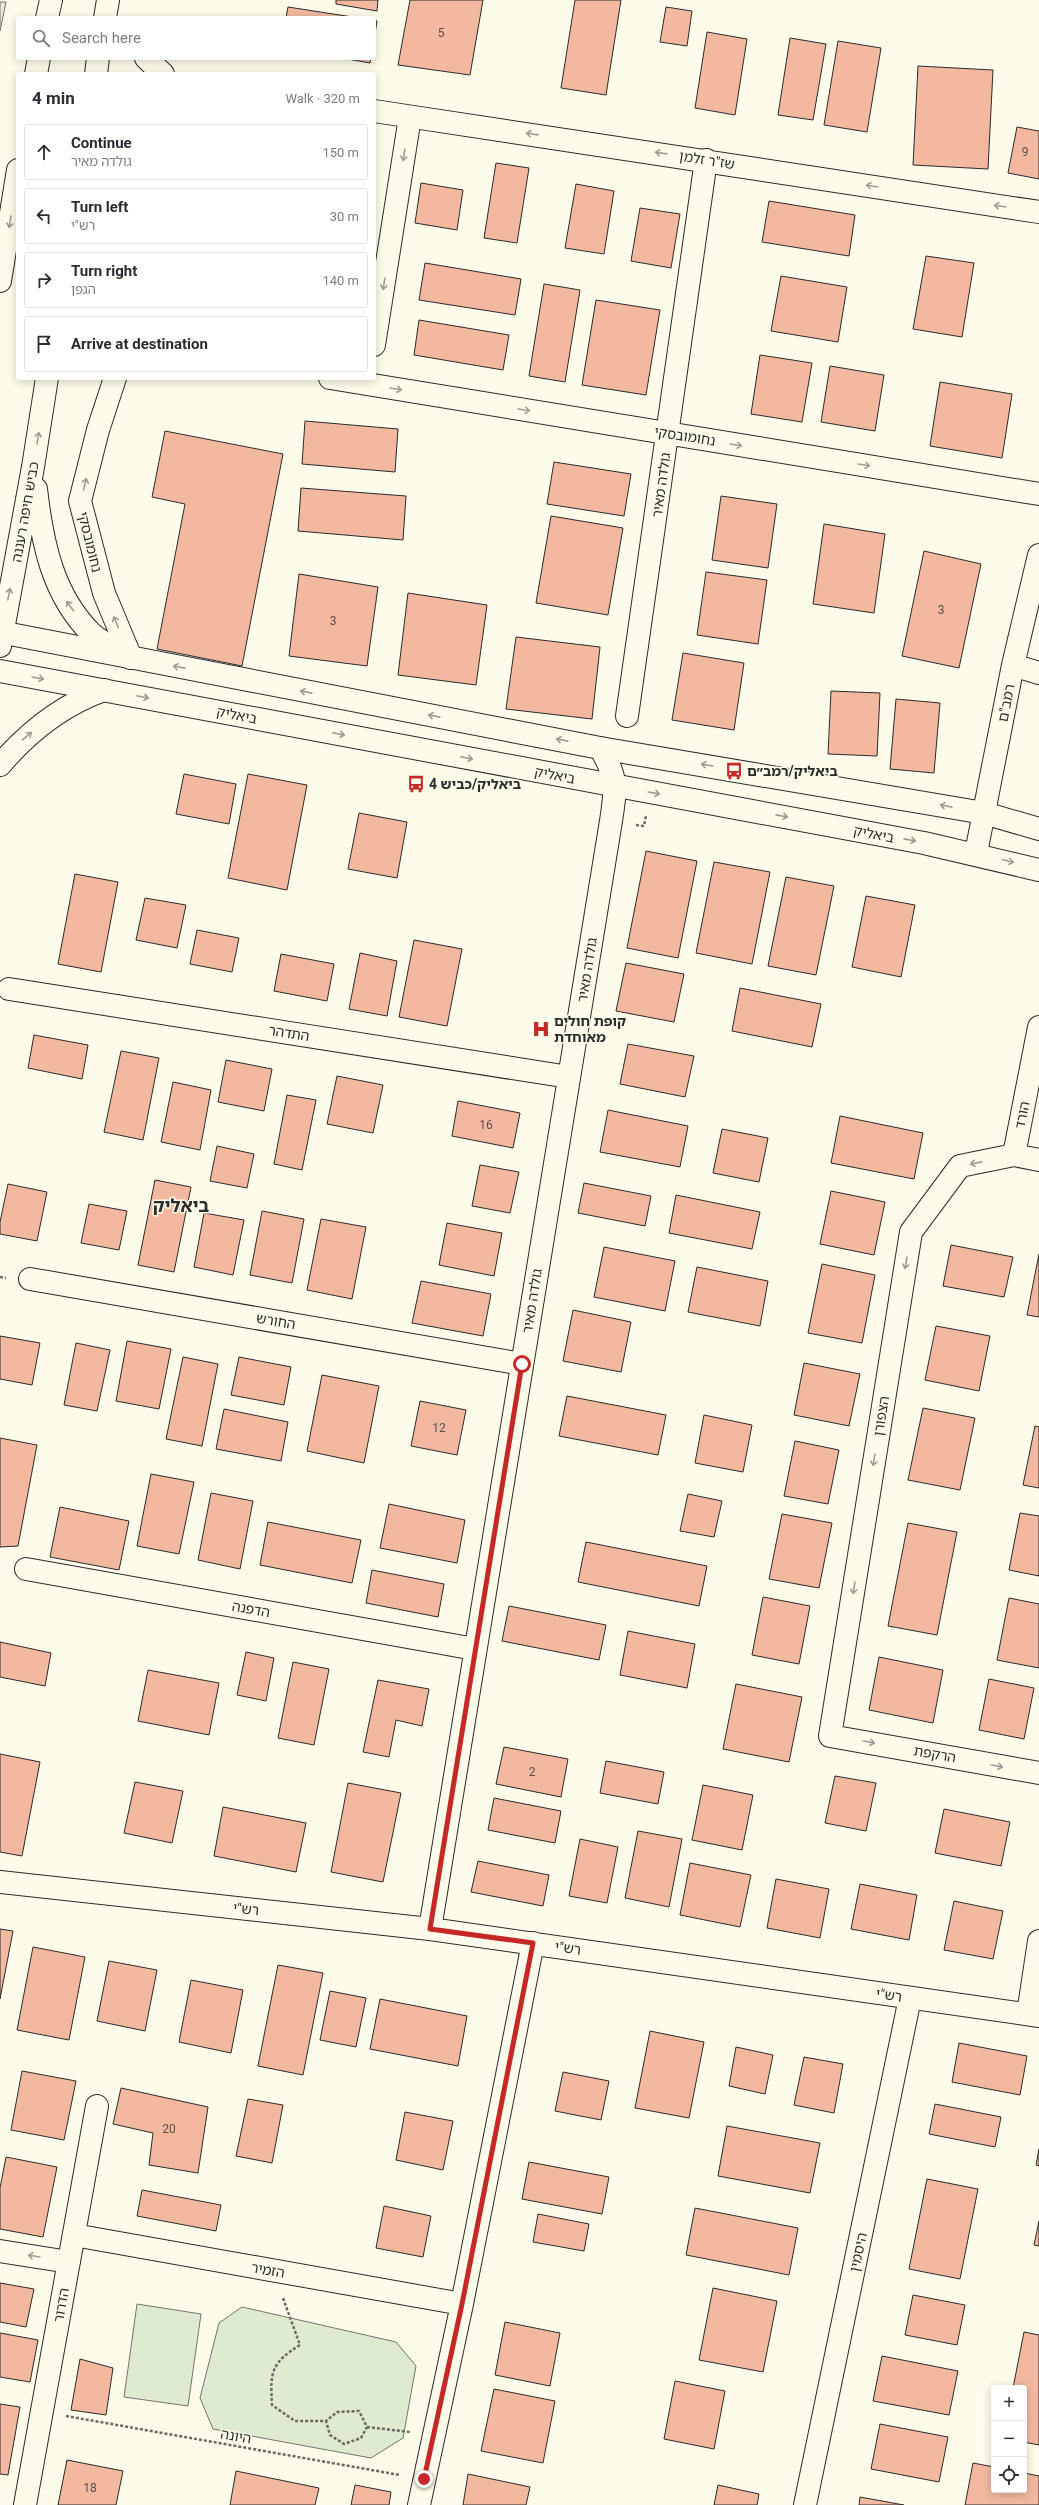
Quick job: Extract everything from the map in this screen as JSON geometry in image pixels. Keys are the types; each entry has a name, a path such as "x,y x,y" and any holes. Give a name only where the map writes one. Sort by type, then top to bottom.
{"main road":[{"path":"47,16 51,0"},
{"path":"105,16 108,0"},
{"path":"36,72 39,60"},
{"path":"96,72 98,60"},
{"path":"148,60 161,72"},
{"name":"שז\"ר זלמן","path":"376,111 706,160 1039,212"},
{"path":"376,332 410,116"},
{"name":"גולדה מאיר","path":"627,716 706,160"},
{"path":"0,281 16,182"},
{"name":"כביש חיפה רעננה","path":"1,637 33,467 47,380"},
{"name":"נחומובסקי","path":"114,380 98,430 80,501 104,594 131,658"},
{"name":"נחומובסקי","path":"355,380 668,434 1039,494"},
{"path":"33,467 40,525 48,563 68,603 92,634 131,658"},
{"name":"רמב\"ם","path":"976,853 1013,665 1039,555"},
{"path":"1,637 131,658 600,748 984,813 1039,829"},
{"path":"1013,665 1039,673"},
{"name":"ביאליק","path":"0,672 104,690 976,853 1039,870"},
{"path":"0,765 20,742 54,714 85,696 104,690"},
{"name":"גולדה מאיר","path":"430,1929 616,786 609,763 600,748"},
{"name":"התדהר","path":"9,989 569,1077"},
{"name":"הורד","path":"1014,1155 1039,1027"},
{"path":"1014,1155 1039,1160"},
{"name":"הצפורן","path":"830,1736 911,1232 960,1166 1014,1155"},
{"name":"החורש","path":"30,1279 522,1364"},
{"name":"הדפנה","path":"26,1569 476,1649"},
{"name":"הרקפת","path":"830,1736 1039,1773"},
{"name":"רש\"י","path":"0,1882 430,1929 1034,2015"},
{"path":"1034,2015 1039,1941"},
{"path":"419,2505 462,2304 533,1943"},
{"name":"היסמין","path":"805,2505 910,1998"},
{"name":"הדרור","path":"25,2505 97,2106"},
{"name":"הזמיר","path":"74,2235 462,2304"},
{"path":"0,2250 69,2262"}],"path":[{"path":"273,2271 300,2346 281,2358 270,2381 272,2405 295,2422 326,2421 337,2412 359,2411 367,2427"},
{"name":"היונה","path":"43,2412 424,2479"},
{"path":"326,2421 330,2435 344,2444 361,2438 367,2427"},
{"path":"367,2427 434,2435"}],"green space":[{"path":"137,2304 201,2314 188,2406 124,2397"},
{"path":"242,2307 396,2342 416,2366 403,2438 371,2458 213,2429 200,2398 219,2323"}],"shaded area":[{"path":"0,2 6,2 0,31"}],"building":[{"path":"336,0 378,0 377,11 336,4"},
{"path":"410,0 483,0 470,75 398,65"},
{"path":"575,0 621,0 606,95 561,88"},
{"path":"288,7 346,16 286,16"},
{"path":"666,7 692,11 687,46 660,42"},
{"path":"707,32 747,39 735,115 695,108"},
{"path":"790,38 826,44 813,120 778,115"},
{"path":"838,41 881,48 867,132 824,125"},
{"path":"353,60 371,60 370,63"},
{"path":"918,66 993,70 988,169 913,165"},
{"path":"1017,127 1039,131 1039,179 1008,173"},
{"path":"496,163 529,168 517,243 484,238"},
{"path":"421,183 463,190 457,230 415,223"},
{"path":"576,184 614,191 604,254 565,248"},
{"path":"769,201 855,215 849,256 762,242"},
{"path":"640,208 680,214 671,268 631,261"},
{"path":"926,256 974,263 962,337 913,329"},
{"path":"425,263 521,279 515,315 419,300"},
{"path":"781,276 847,287 838,342 771,331"},
{"path":"544,284 580,290 565,382 529,376"},
{"path":"596,300 660,310 646,395 582,385"},
{"path":"419,320 509,335 503,370 414,355"},
{"path":"760,355 812,363 802,422 751,414"},
{"path":"830,366 884,375 875,431 821,422"},
{"path":"940,382 1012,394 1002,458 930,446"},
{"path":"305,421 398,429 395,472 302,464"},
{"path":"165,431 283,454 242,666 157,649 185,504 152,497"},
{"path":"554,462 631,474 624,516 547,504"},
{"path":"301,488 406,496 403,540 298,531"},
{"path":"721,496 777,504 768,568 712,560"},
{"path":"551,516 623,528 608,615 536,603"},
{"path":"824,524 885,534 874,613 813,604"},
{"path":"924,551 981,564 959,668 902,656"},
{"path":"706,572 767,580 758,644 697,635"},
{"path":"299,574 378,587 367,666 289,656"},
{"path":"408,593 487,605 476,685 398,675"},
{"path":"516,637 600,647 592,719 506,709"},
{"path":"683,653 744,663 734,730 672,720"},
{"path":"831,691 880,693 877,756 828,754"},
{"path":"896,699 940,703 934,773 890,769"},
{"path":"184,774 236,784 229,824 176,814"},
{"path":"248,774 307,785 287,890 228,878"},
{"path":"359,813 407,822 397,878 348,869"},
{"path":"646,851 697,861 678,958 627,948"},
{"path":"714,862 770,872 752,964 696,953"},
{"path":"75,874 118,882 101,972 58,964"},
{"path":"786,877 834,886 816,975 768,966"},
{"path":"866,896 915,905 901,977 852,967"},
{"path":"145,898 186,905 177,948 136,940"},
{"path":"197,930 239,938 232,972 190,964"},
{"path":"414,940 462,949 447,1026 399,1017"},
{"path":"360,953 397,961 387,1016 349,1009"},
{"path":"281,954 334,964 327,1001 274,991"},
{"path":"626,963 684,974 674,1022 616,1011"},
{"path":"740,988 821,1004 812,1047 732,1031"},
{"path":"34,1035 88,1045 82,1079 28,1068"},
{"path":"628,1044 694,1056 685,1097 620,1084"},
{"path":"121,1051 159,1058 143,1140 104,1132"},
{"path":"226,1060 272,1069 264,1111 218,1102"},
{"path":"337,1076 383,1085 373,1133 327,1124"},
{"path":"173,1082 211,1090 200,1150 161,1142"},
{"path":"287,1095 316,1100 302,1170 274,1164"},
{"path":"458,1101 520,1113 513,1148 452,1136"},
{"path":"608,1110 688,1126 680,1167 600,1152"},
{"path":"840,1116 923,1133 914,1179 831,1163"},
{"path":"722,1129 768,1138 759,1182 713,1173"},
{"path":"217,1146 254,1154 247,1188 210,1181"},
{"path":"480,1165 519,1172 510,1213 472,1206"},
{"path":"155,1180 191,1187 174,1272 138,1265"},
{"path":"584,1183 651,1196 645,1226 578,1213"},
{"path":"8,1184 47,1192 37,1241 0,1234 0,1222"},
{"path":"831,1191 885,1202 874,1255 820,1244"},
{"path":"676,1195 760,1212 752,1249 669,1233"},
{"path":"89,1204 127,1211 119,1250 81,1243"},
{"path":"262,1211 304,1219 292,1283 250,1275"},
{"path":"204,1213 244,1220 233,1275 194,1267"},
{"path":"321,1219 366,1227 352,1299 307,1290"},
{"path":"447,1223 502,1233 494,1276 439,1265"},
{"path":"951,1245 1013,1257 1004,1297 943,1286"},
{"path":"604,1247 675,1261 665,1311 594,1297"},
{"path":"1039,1254 1039,1317 1027,1315"},
{"path":"822,1264 875,1275 862,1343 808,1333"},
{"path":"697,1267 768,1281 760,1326 688,1312"},
{"path":"421,1281 491,1294 483,1336 412,1323"},
{"path":"573,1310 631,1322 621,1372 563,1361"},
{"path":"936,1326 990,1336 979,1391 925,1380"},
{"path":"0,1336 40,1343 32,1385 0,1379"},
{"path":"127,1341 171,1349 159,1409 116,1401"},
{"path":"76,1343 110,1350 97,1411 64,1405"},
{"path":"183,1357 218,1364 202,1446 166,1439"},
{"path":"239,1357 291,1367 284,1405 231,1395"},
{"path":"804,1363 860,1374 849,1426 794,1415"},
{"path":"322,1375 379,1386 364,1463 307,1451"},
{"path":"567,1396 666,1415 658,1455 559,1436"},
{"path":"420,1401 466,1410 457,1455 411,1446"},
{"path":"923,1408 975,1418 960,1490 908,1480"},
{"path":"224,1409 288,1422 281,1461 216,1449"},
{"path":"704,1415 752,1425 743,1472 695,1463"},
{"path":"1035,1426 1039,1427 1039,1488 1023,1485"},
{"path":"0,1438 37,1445 18,1546 0,1547"},
{"path":"795,1441 839,1450 828,1504 784,1496"},
{"path":"151,1474 194,1482 179,1554 137,1546"},
{"path":"211,1493 253,1501 240,1569 198,1560"},
{"path":"688,1494 722,1501 714,1537 680,1531"},
{"path":"389,1504 465,1520 457,1563 380,1548"},
{"path":"60,1507 129,1521 119,1570 50,1557"},
{"path":"1020,1513 1039,1516 1039,1576 1009,1570"},
{"path":"782,1514 832,1523 819,1588 769,1579"},
{"path":"268,1522 361,1540 352,1583 260,1565"},
{"path":"908,1523 957,1532 937,1635 888,1626"},
{"path":"586,1542 707,1566 699,1606 578,1582"},
{"path":"372,1570 444,1584 438,1617 366,1603"},
{"path":"763,1597 810,1606 799,1664 752,1655"},
{"path":"1009,1598 1039,1604 1039,1668 997,1660"},
{"path":"509,1606 606,1625 599,1660 502,1641"},
{"path":"628,1631 695,1644 687,1688 620,1675"},
{"path":"0,1642 51,1653 45,1686 0,1677"},
{"path":"246,1652 274,1658 266,1701 237,1695"},
{"path":"879,1657 943,1670 933,1723 869,1710"},
{"path":"293,1662 329,1669 314,1745 278,1738"},
{"path":"148,1670 219,1683 209,1735 138,1721"},
{"path":"989,1679 1034,1688 1024,1739 979,1730"},
{"path":"378,1680 429,1689 422,1726 396,1720 389,1757 363,1752"},
{"path":"736,1684 802,1697 789,1762 723,1749"},
{"path":"504,1747 568,1759 561,1797 496,1784"},
{"path":"0,1754 40,1762 22,1856 0,1852"},
{"path":"606,1761 664,1772 658,1804 600,1793"},
{"path":"835,1776 876,1783 866,1831 825,1823"},
{"path":"135,1782 183,1791 172,1843 124,1833"},
{"path":"348,1783 401,1793 383,1882 331,1872"},
{"path":"703,1785 753,1795 742,1850 692,1840"},
{"path":"494,1798 561,1811 555,1843 488,1830"},
{"path":"223,1807 306,1823 296,1872 214,1856"},
{"path":"944,1809 1010,1822 1001,1866 935,1853"},
{"path":"638,1831 682,1839 669,1907 625,1898"},
{"path":"580,1839 618,1847 607,1903 569,1896"},
{"path":"478,1861 549,1875 543,1906 471,1892"},
{"path":"690,1863 751,1875 740,1927 680,1915"},
{"path":"776,1879 829,1889 820,1938 767,1928"},
{"path":"860,1884 917,1895 909,1940 851,1929"},
{"path":"954,1901 1003,1911 993,1959 944,1950"},
{"path":"0,1929 13,1931 0,1999"},
{"path":"33,1947 85,1957 69,2040 17,2030"},
{"path":"109,1961 157,1970 145,2031 97,2021"},
{"path":"278,1965 323,1973 303,2075 258,2066"},
{"path":"191,1980 243,1990 231,2053 179,2042"},
{"path":"330,1991 366,1998 356,2047 320,2040"},
{"path":"380,1999 467,2016 458,2066 370,2049"},
{"path":"650,2031 704,2042 689,2118 635,2108"},
{"path":"959,2043 1027,2056 1020,2095 952,2082"},
{"path":"736,2047 773,2055 765,2094 729,2086"},
{"path":"804,2057 843,2064 834,2113 794,2105"},
{"path":"22,2071 76,2081 64,2140 11,2130"},
{"path":"563,2072 609,2081 601,2120 555,2111"},
{"path":"121,2088 208,2107 198,2173 149,2165 153,2133 113,2124"},
{"path":"248,2099 283,2105 272,2163 236,2156"},
{"path":"935,2104 1001,2117 995,2147 929,2134"},
{"path":"405,2112 453,2121 443,2170 396,2160"},
{"path":"727,2126 820,2143 810,2193 718,2176"},
{"path":"1039,2149 1039,2166 1036,2165"},
{"path":"6,2157 57,2167 43,2237 0,2229 0,2188"},
{"path":"529,2162 609,2177 602,2214 522,2199"},
{"path":"927,2179 978,2189 960,2279 909,2269"},
{"path":"142,2190 221,2205 216,2231 137,2216"},
{"path":"384,2206 431,2216 423,2257 376,2248"},
{"path":"695,2208 798,2228 789,2275 686,2255"},
{"path":"538,2214 589,2224 584,2251 533,2242"},
{"path":"1039,2221 1039,2246 1034,2245"},
{"path":"0,2283 34,2289 26,2327 0,2322"},
{"path":"713,2288 777,2301 763,2372 699,2360"},
{"path":"913,2295 965,2305 957,2345 905,2335"},
{"path":"505,2322 560,2333 550,2386 495,2375"},
{"path":"1024,2332 1039,2335 1039,2445 1027,2443 1027,2385 1014,2385"},
{"path":"0,2333 38,2340 30,2382 0,2377"},
{"path":"882,2356 958,2371 949,2415 873,2401"},
{"path":"80,2359 113,2368 106,2415 71,2410"},
{"path":"675,2381 725,2391 714,2449 664,2439"},
{"path":"494,2389 555,2401 543,2463 481,2451"},
{"path":"0,2404 20,2407 8,2475 0,2474"},
{"path":"880,2424 948,2437 939,2482 871,2469"},
{"path":"67,2460 123,2471 116,2505 58,2505"},
{"path":"973,2463 991,2466 991,2493 1027,2493 1027,2474 1039,2476 1039,2505 965,2505"},
{"path":"236,2471 319,2488 315,2505 230,2505"},
{"path":"468,2474 530,2487 526,2505 463,2505"},
{"path":"355,2485 391,2492 389,2505 351,2505"},
{"path":"718,2485 759,2494 757,2505 714,2505"},
{"path":"860,2497 904,2505 859,2505"}],"place":[{"name":"ביאליק/רמב״ם","path":"734,771"},
{"name":"ביאליק/כביש 4","path":"416,784"},
{"name":"קופת חולים מאוחדת","path":"541,1029"}],"district":[{"name":"ביאליק","path":"181,1205"}],"route":[{"path":"424,2479 462,2304 533,1943 430,1929 522,1364"}]}
